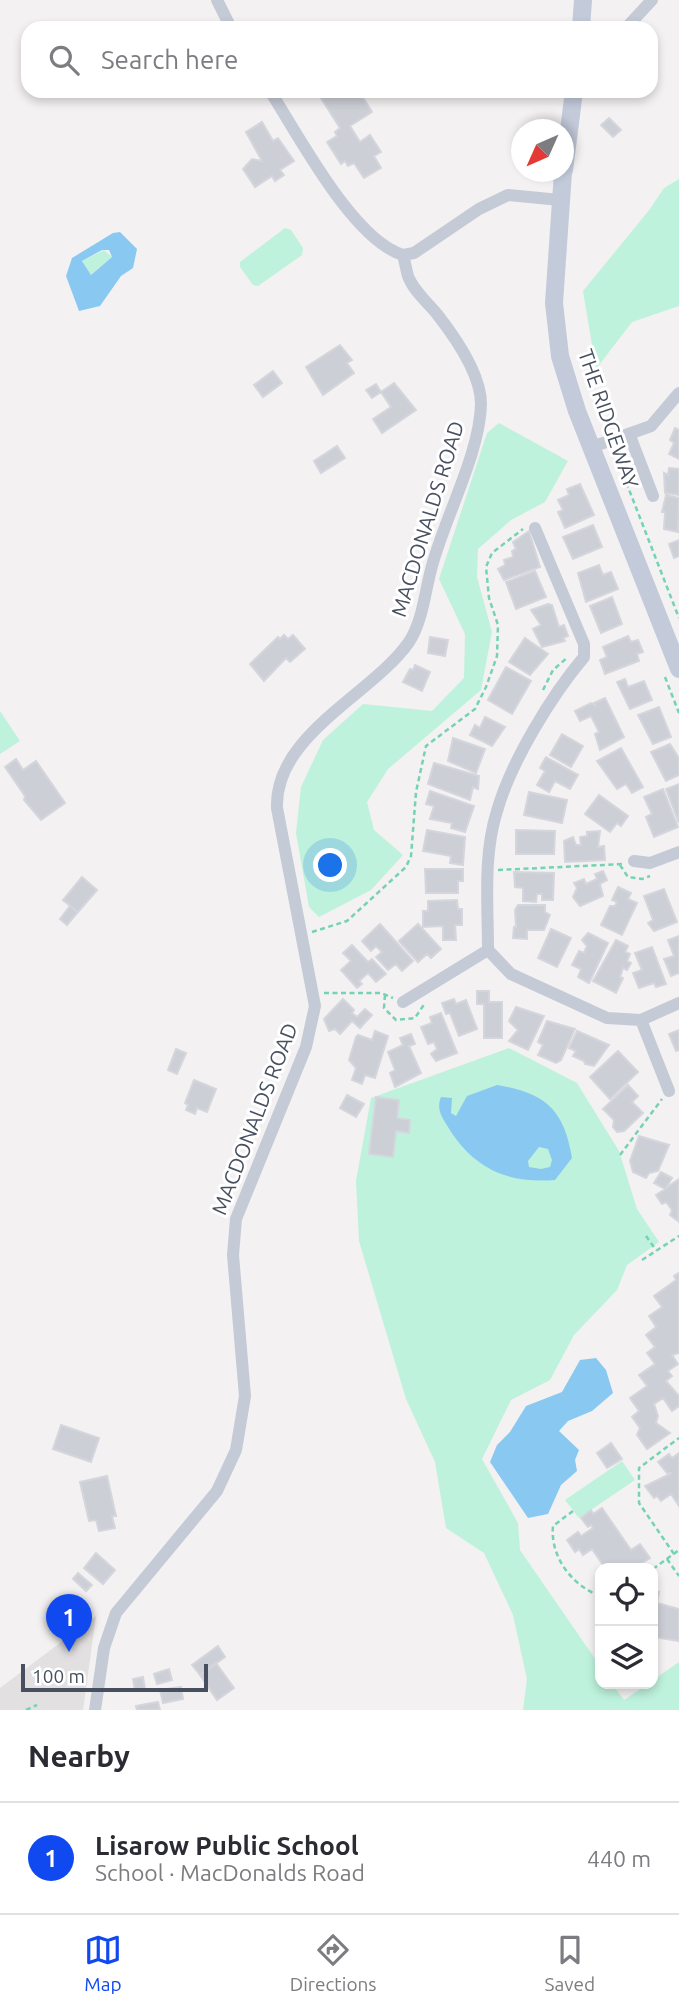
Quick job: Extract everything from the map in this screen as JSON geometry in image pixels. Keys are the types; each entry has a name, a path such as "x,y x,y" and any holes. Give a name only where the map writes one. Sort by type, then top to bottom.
{"street":[{"path":"217,0 228,21"},
{"path":"582,21 583,0"},
{"path":"632,21 652,0"},
{"path":"275,98 353,216 377,242 403,255 414,253 479,209 508,195 560,200"},
{"name":"THE RIDGEWAY","path":"570,119 573,98"},
{"name":"THE RIDGEWAY","path":"562,182 554,303 560,356 578,411 679,669"},
{"name":"MACDONALDS ROAD","path":"95,1710 104,1648 116,1613 124,1599 208,1504 228,1472 236,1450 245,1396 233,1255 234,1230 239,1208 306,1047 316,1006 277,808 281,780 294,757 321,724 400,652 413,635 432,565 475,437 481,402 474,375 439,317 415,287 403,255"},
{"path":"592,447 630,436 651,426 679,393"},
{"path":"630,436 653,496"},
{"path":"535,528 584,644 584,657 530,736 497,810 488,870 488,950 510,974 607,1018 641,1020 679,1003"},
{"path":"634,861 650,863 679,852"},
{"path":"403,1002 488,950"},
{"path":"641,1020 669,1091"}],"path":[{"path":"610,441 679,618"},
{"path":"302,933 329,929 347,921 406,867 411,856 416,792 426,746 475,709 497,656 498,625 489,598 486,567 492,554 502,545 523,529 533,524 535,528"},
{"path":"488,870 619,865 634,861"},
{"path":"313,993 385,995 403,1002"},
{"path":"385,995 387,1014 401,1021 415,1018 429,998"},
{"path":"620,1154 669,1091"},
{"path":"646,1236 656,1250"},
{"path":"642,1260 679,1236"},
{"path":"674,1554 639,1503 639,1468 679,1438"},
{"path":"573,1511 553,1526 551,1545 566,1572 595,1592"},
{"path":"658,1565 679,1550"},
{"path":"667,1559 679,1576"},
{"path":"26,1710 37,1705"}],"shaded area":[{"path":"96,1616 83,1710 0,1710 0,1688"}],"green space":[{"path":"679,179 679,306 632,322 596,369 583,291 664,188"},
{"path":"285,228 291,230 303,248 302,255 258,286 253,285 240,267 240,262"},
{"path":"104,250 112,257 91,275 82,261"},
{"path":"499,423 568,461 545,502 511,520 478,549 477,577 492,632 481,690 388,769 367,802 374,830 403,855 371,890 319,917 309,907 296,833 301,787 323,740 363,704 432,711 464,678 465,634 439,579 487,433"},
{"path":"0,711 20,741 0,754"},
{"path":"509,1048 577,1083 619,1151 637,1209 659,1242 627,1265 617,1290 574,1335 550,1380 511,1400 482,1459 518,1523 520,1550 595,1659 595,1689 616,1689 624,1700 640,1689 658,1689 658,1677 679,1662 679,1710 523,1710 527,1679 513,1615 484,1553 446,1528 435,1462 406,1399 359,1241 356,1181 371,1098"},
{"path":"622,1461 635,1480 579,1518 565,1500"}],"water":[{"path":"120,232 137,249 133,268 121,276 100,306 79,311 66,276 72,258 113,233","holes":["102,250 109,250 112,257 91,275 82,261"]},
{"path":"497,1085 514,1088 540,1099 557,1115 564,1127 572,1158 555,1180 538,1181 507,1176 480,1163 458,1141 440,1113 441,1097 452,1098 451,1113 456,1116 467,1096","holes":["539,1147 548,1149 552,1160 550,1167 529,1167 528,1161"]},
{"path":"596,1358 606,1370 613,1393 592,1411 568,1421 559,1431 579,1450 575,1460 577,1471 561,1485 548,1514 528,1518 490,1462 497,1445 510,1432 526,1406 562,1392 580,1360"}],"building":[{"path":"321,98 363,98 372,112 350,126 360,142 370,135 381,152 374,156 381,168 364,178 354,163 348,166 345,161 341,164 327,142 337,136 335,132 340,128"},
{"path":"609,118 621,130 613,137 601,125"},
{"path":"262,122 273,141 278,138 294,161 280,170 284,175 275,181 272,176 255,187 243,169 252,159 262,161 246,132"},
{"path":"340,345 352,360 347,363 354,373 323,395 306,367"},
{"path":"273,371 282,383 263,397 254,385"},
{"path":"394,383 416,410 382,433 373,419 391,407 381,392"},
{"path":"376,384 381,392 372,398 366,390"},
{"path":"675,428 679,430 679,459 669,454 674,443 670,440"},
{"path":"337,446 345,458 321,473 314,461"},
{"path":"669,468 679,469 679,495 665,493 664,473 668,475"},
{"path":"580,484 594,515 565,528 558,512 563,510 558,500 569,495 567,489"},
{"path":"666,495 679,498 678,532 664,529 665,512 662,512"},
{"path":"593,525 602,547 573,559 563,537"},
{"path":"529,531 540,567 504,580 498,569 505,565 504,560 513,557 512,551 516,549 513,542"},
{"path":"679,540 679,556 674,558 669,544"},
{"path":"599,565 603,575 611,572 618,589 586,602 578,573"},
{"path":"535,571 546,597 516,609 506,582"},
{"path":"612,597 622,624 601,633 590,606"},
{"path":"552,605 559,627 564,625 568,636 563,638 565,641 542,647 533,629 541,625 531,610"},
{"path":"284,635 288,639 293,635 305,649 290,662 286,658 264,681 250,664 278,637 280,639"},
{"path":"628,636 631,642 638,640 643,652 637,654 639,661 605,674 600,660 607,657 603,647"},
{"path":"430,637 448,640 445,656 428,653"},
{"path":"525,638 548,654 530,675 509,662"},
{"path":"415,665 430,672 422,691 403,682"},
{"path":"506,667 531,681 512,714 488,700"},
{"path":"625,679 628,687 644,681 652,700 630,709 617,682"},
{"path":"605,698 624,737 600,750 595,734 599,732 591,716 580,721 575,711 591,703 595,705 594,703"},
{"path":"659,707 671,737 653,744 638,715"},
{"path":"485,717 505,727 492,746 470,735 475,725 480,728"},
{"path":"562,734 583,746 571,767 550,755"},
{"path":"453,738 485,749 476,773 448,761"},
{"path":"670,744 679,758 679,775 666,781 651,752"},
{"path":"621,748 643,787 632,793 626,784 617,789 597,761"},
{"path":"546,757 578,775 570,789 555,781 549,792 537,785 545,771 540,768"},
{"path":"16,759 23,770 36,761 65,803 41,820 24,800 25,796 5,767"},
{"path":"434,763 479,776 478,789 473,787 470,800 428,784"},
{"path":"679,784 679,823 666,789"},
{"path":"663,789 678,827 654,837 646,817 652,814 644,797"},
{"path":"430,791 474,806 465,832 451,828 452,823 430,819 434,806 426,804"},
{"path":"529,792 567,800 562,823 524,815"},
{"path":"599,795 628,816 621,826 617,823 610,832 585,814"},
{"path":"427,830 465,837 463,865 450,863 451,856 423,851"},
{"path":"516,830 555,831 554,854 516,854"},
{"path":"600,831 598,847 604,846 605,860 565,862 564,841 573,837 576,845 581,845 580,837 587,836 587,832"},
{"path":"425,869 463,869 463,881 458,881 458,893 426,893"},
{"path":"603,871 607,880 600,884 603,896 580,906 573,897 577,888 574,883 584,879 586,884 597,879 595,874"},
{"path":"514,872 554,873 553,900 542,900 542,894 537,894 536,902 523,901 523,888 515,887"},
{"path":"82,877 97,890 78,912 63,900"},
{"path":"618,887 631,893 628,899 637,903 622,935 601,925 610,906 615,906 617,902 612,900"},
{"path":"664,889 677,922 654,931 648,923 653,920 644,896"},
{"path":"457,900 458,909 462,909 462,925 455,925 456,940 443,940 443,926 423,927 423,911 428,911 428,901"},
{"path":"518,905 545,905 545,912 550,915 544,930 527,930 527,939 513,938 516,927 515,910"},
{"path":"70,906 78,912 67,925 60,919"},
{"path":"380,924 413,961 402,971 396,964 388,970 376,957 382,952 376,946 371,951 362,941"},
{"path":"418,924 441,949 431,958 427,954 418,962 399,941"},
{"path":"551,929 571,938 557,967 538,958"},
{"path":"588,933 608,943 589,983 578,977 581,969 572,965 579,951 584,953 587,946 582,940"},
{"path":"679,936 679,973 671,976 664,959 674,956 668,940"},
{"path":"616,940 628,946 625,952 630,954 627,961 631,963 627,970 623,968 620,977 623,978 616,993 593,981"},
{"path":"352,945 368,962 372,959 386,974 376,982 368,973 359,981 362,984 357,988 341,970 351,961 343,953"},
{"path":"652,947 666,984 656,987 654,983 639,988 633,973 642,970 635,953"},
{"path":"477,991 489,991 489,1002 502,1002 502,1038 484,1038 484,1004 477,1004"},
{"path":"343,999 357,1017 365,1009 372,1015 360,1028 352,1021 340,1034 335,1029 329,1031 324,1019"},
{"path":"454,999 456,1004 466,1000 477,1029 459,1036 450,1013 446,1014 442,1003"},
{"path":"516,1007 544,1016 528,1050 509,1041 518,1030 509,1021"},
{"path":"441,1013 457,1053 436,1061 431,1054 437,1049 434,1042 428,1044 421,1027 432,1023 430,1017"},
{"path":"547,1021 575,1029 561,1060 556,1063 538,1055 543,1045 538,1042"},
{"path":"679,1030 679,1050 676,1051 669,1034"},
{"path":"375,1031 388,1036 375,1078 365,1075 362,1084 352,1080 356,1068 349,1060 356,1037 358,1035 372,1040"},
{"path":"577,1031 609,1045 594,1066 573,1056 576,1051 569,1048"},
{"path":"411,1034 415,1044 409,1046 421,1073 395,1087 390,1073 395,1070 388,1052 403,1045 400,1038"},
{"path":"176,1049 186,1053 177,1074 168,1070"},
{"path":"618,1051 638,1072 610,1099 590,1077"},
{"path":"194,1080 216,1089 207,1112 197,1108 195,1114 186,1110 188,1105 185,1103"},
{"path":"628,1085 638,1096 632,1102 643,1113 624,1131 617,1132 613,1127 614,1120 603,1109"},
{"path":"347,1095 364,1104 356,1117 340,1108"},
{"path":"376,1097 399,1100 397,1118 410,1120 409,1133 396,1131 393,1157 369,1154"},
{"path":"639,1136 669,1145 658,1171 649,1173 646,1178 633,1172 630,1161"},
{"path":"661,1172 672,1178 666,1188 679,1179 678,1221 670,1215 672,1210 666,1202 662,1204 656,1195 665,1189 654,1183"},
{"path":"679,1273 679,1353 672,1355 678,1364 668,1371 672,1376 666,1381 679,1396 679,1406 672,1411 663,1398 654,1404 658,1416 656,1423 670,1433 647,1449 637,1435 640,1428 632,1417 639,1411 630,1398 647,1386 639,1375 655,1364 647,1353 655,1347 646,1335 656,1327 649,1316 662,1307 654,1296 676,1280 674,1276"},
{"path":"61,1425 99,1438 91,1462 53,1449"},
{"path":"611,1443 622,1459 607,1468 597,1453"},
{"path":"679,1453 679,1506 671,1494 661,1501 657,1496 654,1498 645,1486 672,1473 667,1473 658,1462 669,1454 672,1458"},
{"path":"107,1476 116,1516 112,1516 115,1528 99,1531 96,1520 89,1521 80,1482"},
{"path":"602,1508 631,1550 640,1544 650,1558 642,1563 602,1563 592,1549 583,1555 579,1549 575,1552 567,1540 578,1532 581,1536 593,1528 591,1525 588,1527 581,1518 591,1510 593,1514"},
{"path":"96,1553 115,1570 103,1584 84,1568"},
{"path":"78,1573 92,1585 86,1591 73,1579"},
{"path":"658,1603 679,1609 679,1641 658,1638"},
{"path":"218,1646 225,1657 200,1675 192,1665"},
{"path":"216,1663 234,1688 217,1700 200,1675"},
{"path":"169,1669 172,1680 157,1684 154,1674"},
{"path":"143,1677 145,1689 135,1691 133,1679"},
{"path":"181,1687 183,1699 163,1703 160,1690"},
{"path":"158,1702 160,1710 137,1710 136,1706"}],"place":[{"name":"Lisarow Public School","path":"69,1652"}]}
